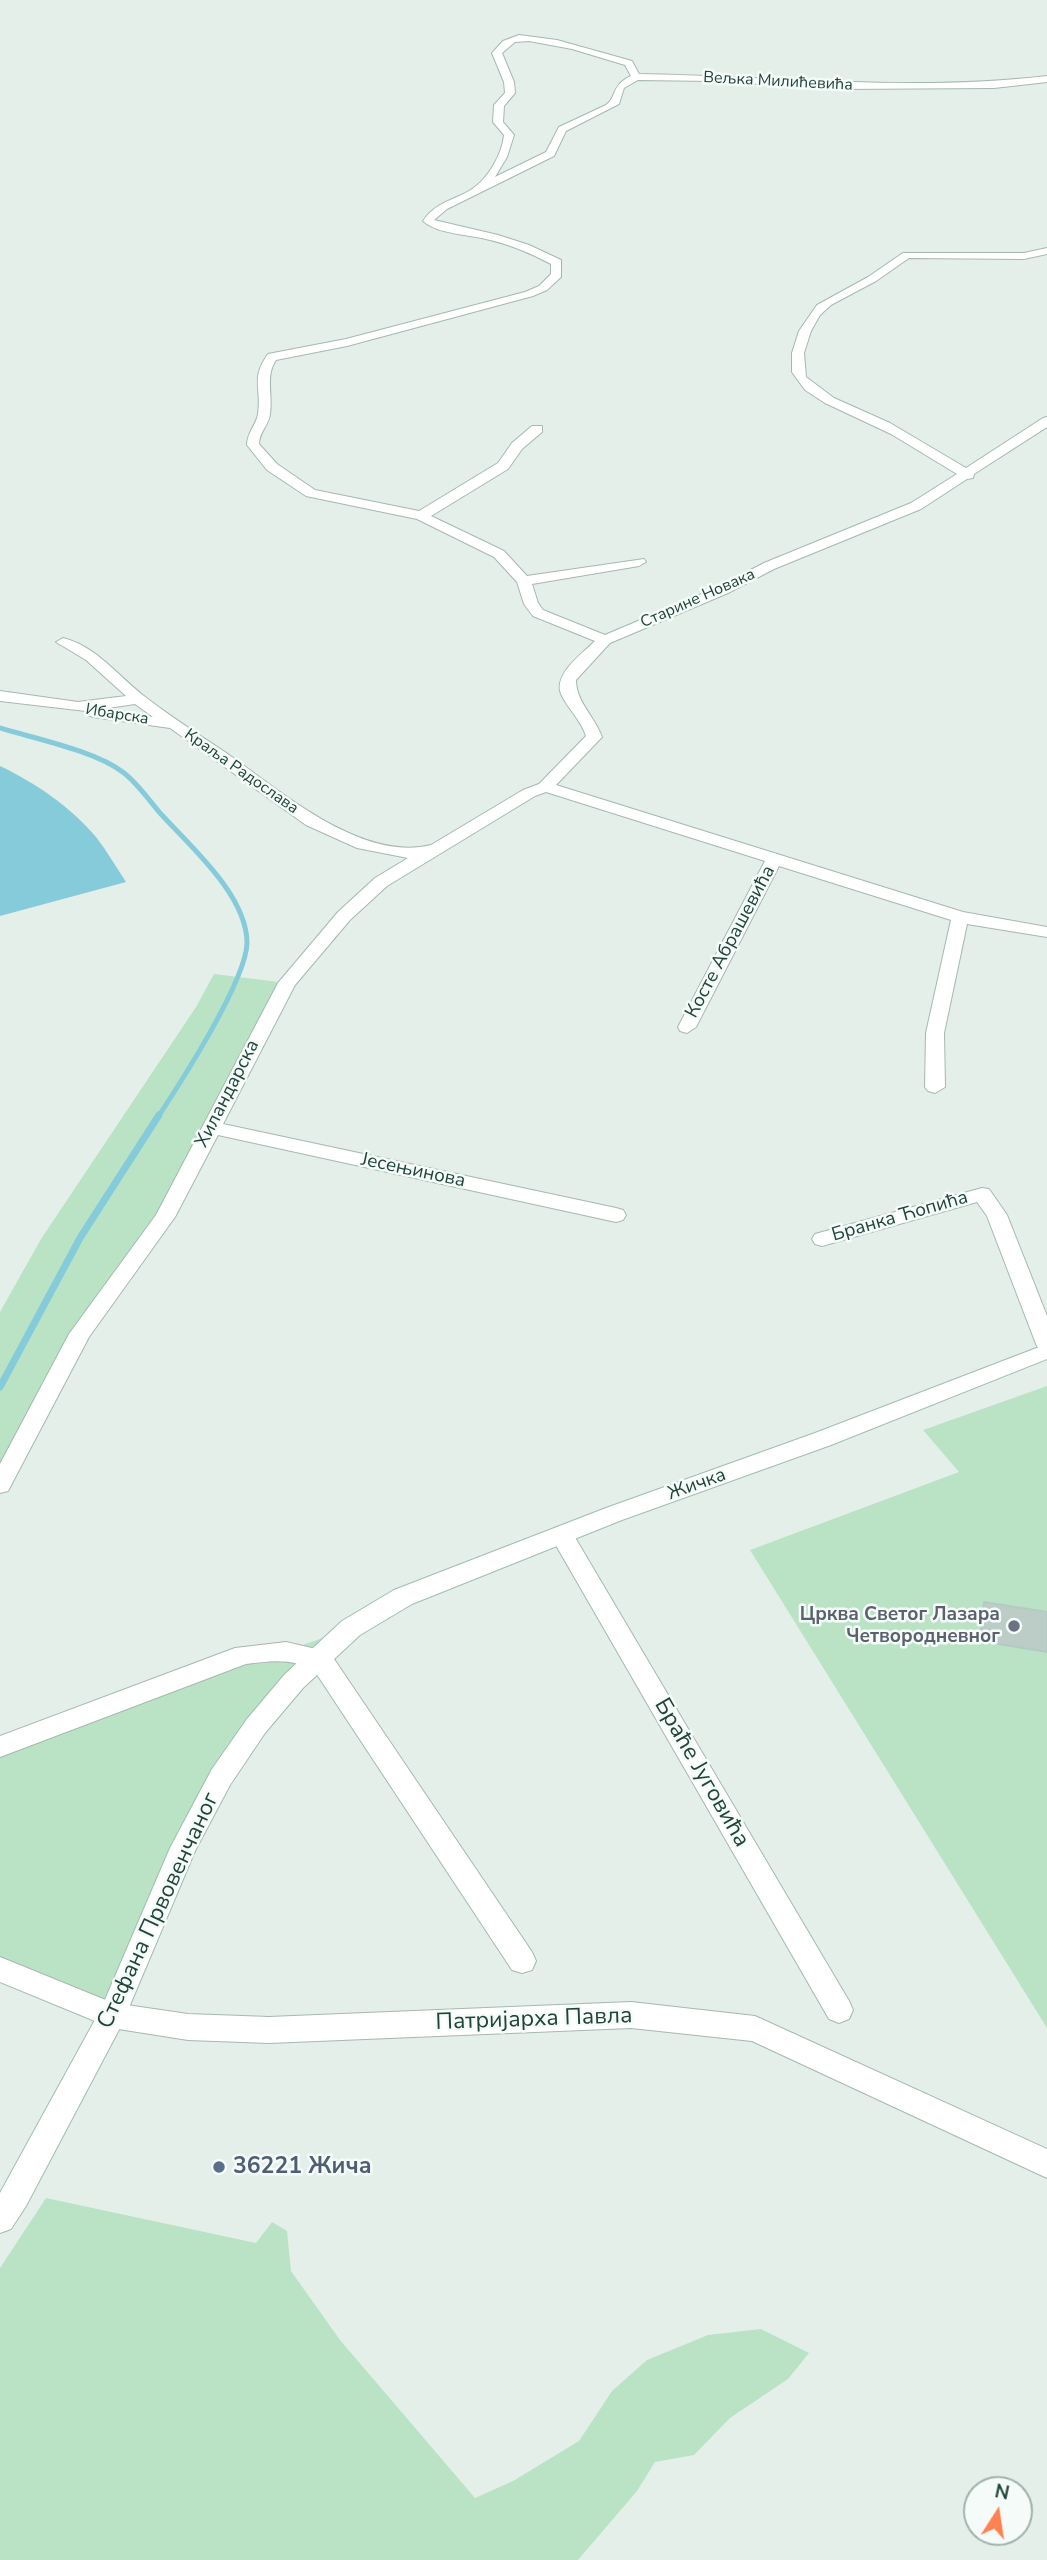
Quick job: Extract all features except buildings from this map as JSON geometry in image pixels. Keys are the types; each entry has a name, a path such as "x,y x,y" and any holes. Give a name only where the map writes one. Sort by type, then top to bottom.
{"street":[{"path":"479,190 503,158 510,143 509,135 498,121 499,105 510,93 509,82 497,54 506,43 520,37 570,47 629,64 636,77 616,89 616,102 562,129 550,154 499,177 479,190 447,204 428,221 438,226 494,237 525,247 557,262 557,275 543,288 529,294 359,339 272,357 264,368 264,416 253,435 253,445 261,456 311,493 323,498 359,501 421,516 499,554 524,581 531,604 538,613 605,640"},
{"name":"Вељка Милићевића","path":"636,77 713,78 840,86 994,85 1047,79"},
{"path":"968,475 884,426 814,392 799,377 794,367 811,317 821,307 875,278 893,261 907,255 1024,256 1047,251"},
{"name":"Старине Новака","path":"545,787 594,737 590,725 568,692 568,680 575,669 605,640 723,590 769,566 916,506 968,475 1047,421"},
{"path":"421,516 503,466 517,446 537,429"},
{"path":"524,581 639,562"},
{"name":"Краља Радослава","path":"64,642 91,657 138,699 312,821 363,844 415,854 439,848"},
{"name":"Ибарска","path":"0,696 174,725"},
{"name":"Ибарска","path":"60,706 93,706 138,699"},
{"path":"545,787 960,917 1047,932"},
{"name":"Хиландарска","path":"0,1485 80,1334 164,1217 287,983 344,916 381,882 529,793 545,787"},
{"path":"363,844 374,863 363,898"},
{"name":"Косте Абрашевића","path":"687,1027 775,858"},
{"path":"935,1087 935,1033 960,917"},
{"name":"Јесењинова","path":"211,1127 616,1215"},
{"name":"Бранка Ћопића","path":"822,1239 982,1194 997,1215 1047,1344"},
{"name":"Жичка","path":"351,1628 403,1597 823,1439 1047,1351"},
{"name":"Браће Југовића","path":"562,1535 839,2010"},
{"name":"Стефана Првовенчаног","path":"0,2218 15,2196 112,2015 183,1848 221,1777 256,1726 317,1658 351,1628"},
{"path":"0,1747 244,1656 284,1652 317,1658 325,1666 522,1961"},
{"name":"Патријарха Павла","path":"0,1969 112,2015 188,2028 269,2030 631,2015 755,2029 1047,2164"}],"green space":[{"path":"214,974 287,983 165,1217 80,1334 0,1484 0,1312 41,1239 196,1007"},
{"path":"1047,1386 1047,2028 750,1550 959,1472 923,1430"},
{"path":"351,1628 256,1726 112,2015 0,1969 0,1751"},
{"path":"46,2198 256,2243 272,2222 287,2231 291,2271 340,2340 475,2498 513,2481 579,2441 612,2391 647,2360 708,2335 761,2329 809,2353 788,2379 730,2418 694,2455 655,2462 637,2491 578,2560 0,2560 0,2268"}],"water":[{"path":"0,766 39,788 75,816 96,837 126,882 0,916"}],"waterway":[{"path":"0,728 82,752 124,773 215,872 238,907 247,943 244,960 211,1031 158,1117"},
{"path":"0,1387 80,1238 159,1115"}],"place":[{"name":"Црква Светог Лазара Четвородневног","path":"1014,1626"},
{"name":"36221 Жича","path":"219,2167"}]}
